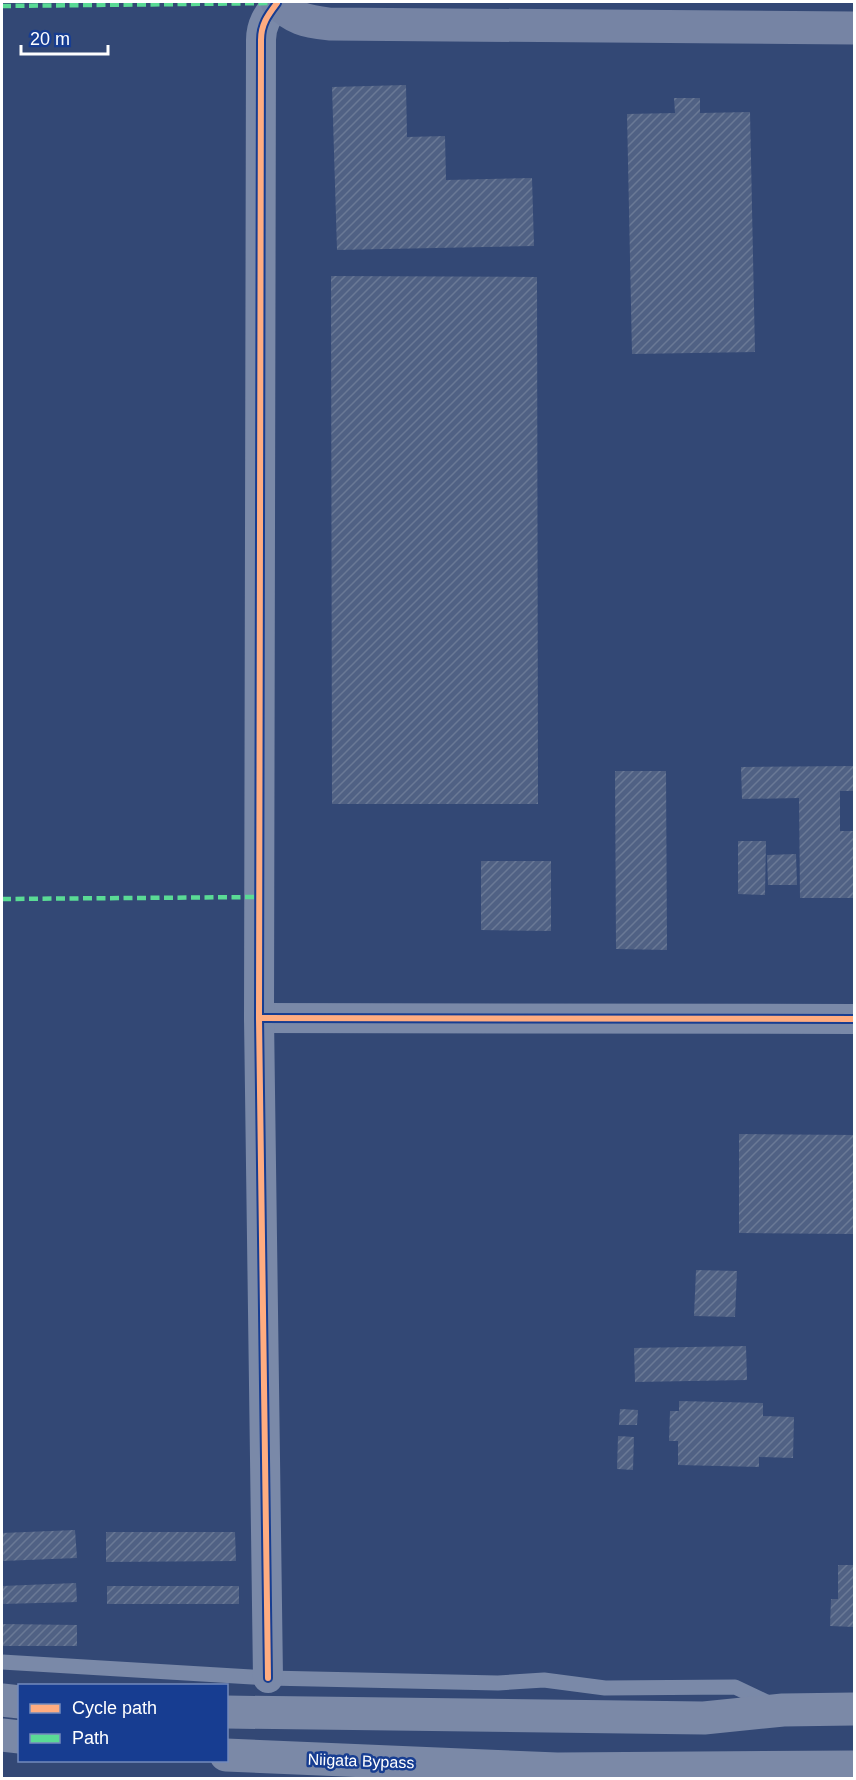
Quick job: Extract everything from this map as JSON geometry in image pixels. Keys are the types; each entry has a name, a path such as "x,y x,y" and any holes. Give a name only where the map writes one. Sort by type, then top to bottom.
{"highway":[{"path":"783,1710 855,1691"},
{"path":"2,1700 18,1702"},
{"path":"704,1718 783,1710 855,1709"},
{"path":"228,1712 704,1718 855,1730"},
{"path":"2,1735 18,1737"},
{"name":"Niigata Bypass","path":"228,1755 557,1769 855,1767"}],"street":[{"path":"268,1684 259,1018 261,28 277,2 294,17 309,22 329,24 855,28"},
{"path":"259,1018 855,1019"}],"lane":[{"path":"2,1662 268,1684 498,1683 544,1680 605,1688 735,1687 783,1710"}],"building":[{"path":"406,85 407,137 445,136 446,180 532,178 534,246 337,250 332,87"},
{"path":"674,98 700,98 700,113 750,112 755,352 632,354 627,114 675,113"},
{"path":"331,276 537,277 538,804 332,804"},
{"path":"854,766 854,791 840,791 840,831 854,831 854,898 800,898 799,798 742,799 741,767"},
{"path":"615,771 666,771 667,950 616,949"},
{"path":"738,841 766,841 765,895 738,894"},
{"path":"796,854 797,885 768,885 767,855"},
{"path":"481,861 551,861 551,931 481,930"},
{"path":"739,1134 854,1135 854,1234 739,1233"},
{"path":"696,1270 737,1271 735,1317 694,1316"},
{"path":"746,1346 747,1380 635,1382 634,1348"},
{"path":"679,1401 763,1403 763,1416 794,1417 793,1458 759,1457 759,1467 678,1465 678,1441 669,1441 670,1411 679,1411"},
{"path":"620,1409 638,1410 637,1425 619,1425"},
{"path":"618,1436 634,1437 633,1470 617,1469"},
{"path":"75,1530 77,1558 2,1561 2,1533"},
{"path":"106,1532 235,1532 236,1561 106,1562"},
{"path":"838,1565 854,1565 854,1627 830,1626 831,1599 838,1599"},
{"path":"76,1583 77,1602 2,1604 2,1586"},
{"path":"107,1586 239,1586 239,1604 107,1604"},
{"path":"2,1624 77,1625 77,1646 2,1646"}],"marked path":[{"path":"2,6 277,3"},
{"path":"2,899 259,897"}],"cycle path":[{"path":"268,1678 259,1018 261,34 268,16 277,3"},
{"path":"259,1018 854,1019"}]}
